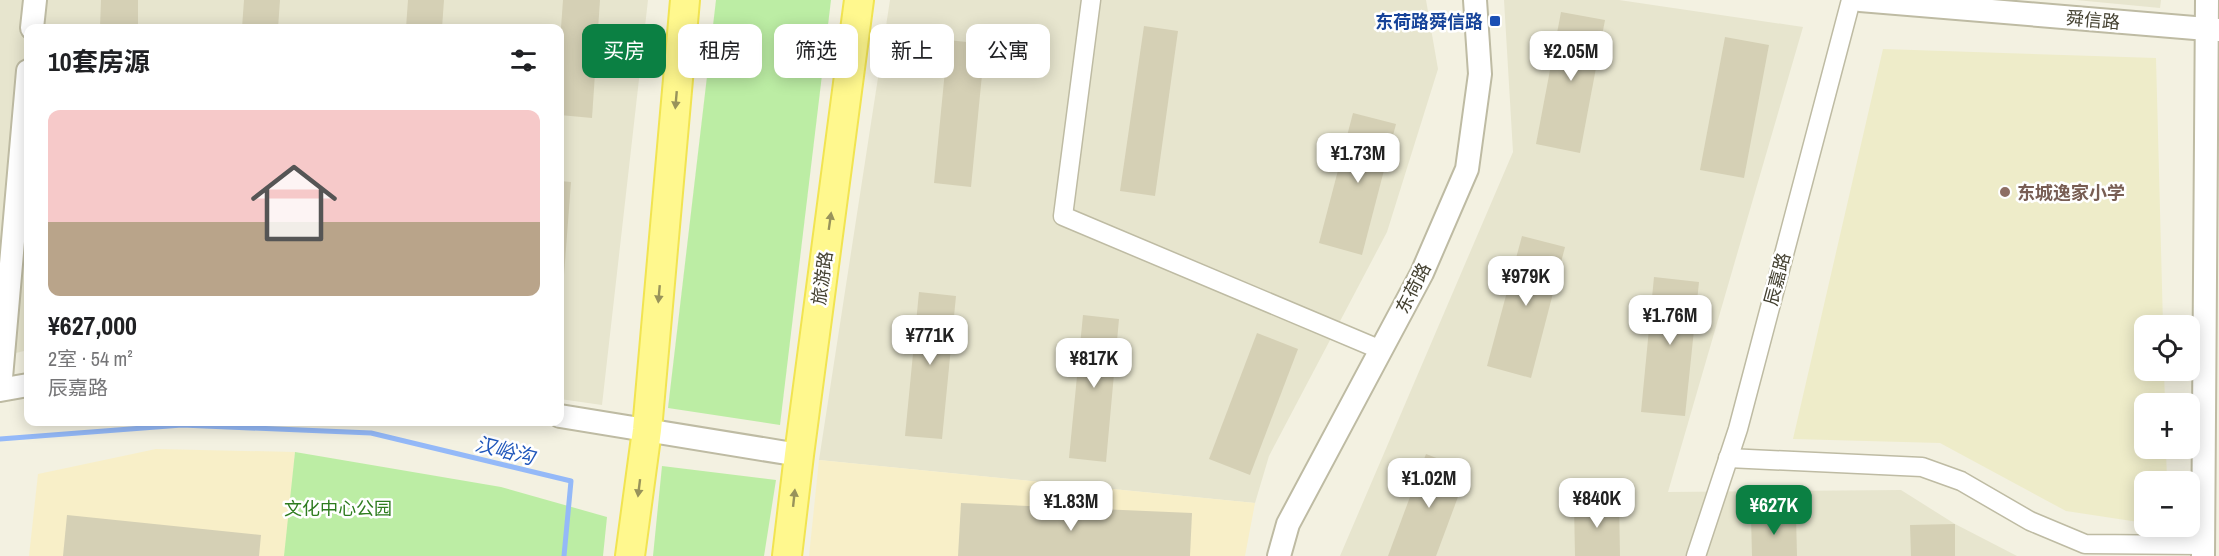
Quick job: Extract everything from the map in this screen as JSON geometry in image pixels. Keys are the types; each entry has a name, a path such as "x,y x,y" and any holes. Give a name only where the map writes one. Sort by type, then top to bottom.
{"main road":[{"path":"630,556 647,430 685,0"},
{"name":"旅游路","path":"787,556 859,0"}],"street":[{"path":"32,24 35,0"},
{"path":"1091,0 1063,216 1381,350"},
{"name":"东荷路","path":"1279,556 1288,524 1422,273 1467,169 1480,74 1475,0"},
{"name":"辰嘉路","path":"1696,556 1738,429 1851,0"},
{"name":"舜信路","path":"1860,0 2212,30"},
{"path":"1728,458 1922,467 1961,481 2030,521 2085,544 2203,551 2212,30 2206,0"},
{"path":"24,116 0,389 24,386"},
{"path":"564,417 799,455"}],"shaded area":[{"path":"0,0 648,0 645,24 582,24 582,78 639,78 602,405 564,400 564,24 24,24 24,351 0,357"},
{"path":"890,0 1426,0 1438,69 1387,232 1269,456 1255,503 819,460 878,78 954,78 954,24 886,24"},
{"path":"1504,0 1619,0 1803,27 1668,492 1901,490 1955,524 2017,556 1340,556 1513,152"},
{"path":"2076,0 2161,0 2160,8"},
{"name":"东城逸家小学","path":"1883,49 2156,58 2163,315 2134,315 2134,381 2164,381 2165,393 2134,393 2134,459 2166,459 2167,471 2134,471 2134,521 2066,511 1940,443 1793,439"},
{"path":"156,449 295,452 285,556 29,556 38,474"},
{"path":"819,460 1255,503 1245,556 809,556"}],"green space":[{"path":"716,0 831,0 828,24 774,24 774,78 822,78 780,425 668,408 707,78 762,78 762,24 713,24"},
{"name":"文化中心公园","path":"295,452 501,487 607,517 603,556 284,556"},
{"path":"662,466 776,480 764,556 653,556"}],"building":[{"path":"101,0 138,0 138,24 100,24"},
{"path":"244,0 280,0 278,24 242,24"},
{"path":"408,0 444,0 442,24 406,24"},
{"path":"563,0 600,0 598,24 582,24 582,78 595,78 592,118 564,115 564,24 561,24"},
{"path":"1561,12 1605,20 1580,153 1536,144"},
{"path":"1144,26 1178,31 1155,196 1120,191"},
{"path":"1725,37 1769,45 1744,178 1700,170"},
{"path":"954,41 966,42 966,78 982,78 971,187 934,183 944,78 954,78"},
{"path":"1353,113 1396,124 1362,255 1319,243"},
{"path":"564,181 571,182 564,275"},
{"path":"1522,236 1565,247 1531,378 1487,366"},
{"path":"1654,277 1699,282 1685,416 1641,412"},
{"path":"919,292 956,296 942,439 905,436"},
{"path":"1083,315 1119,319 1106,462 1069,458"},
{"path":"1257,333 1298,349 1250,475 1209,459"},
{"path":"1426,454 1468,470 1436,556 1388,556"},
{"path":"1619,502 1620,556 1575,556 1574,503"},
{"path":"961,503 1192,513 1190,556 958,556"},
{"path":"67,515 261,535 259,556 63,556"},
{"path":"1751,516 1796,516 1797,556 1752,556"},
{"path":"1955,524 1955,556 1911,556 1910,525"}],"waterway":[{"name":"汉峪沟","path":"0,439 169,426"},
{"name":"汉峪沟","path":"206,426 371,433 571,481 564,556"}],"place":[{"name":"东荷路舜信路","path":"1495,21"},
{"name":"东城逸家小学","path":"2005,192"}]}
